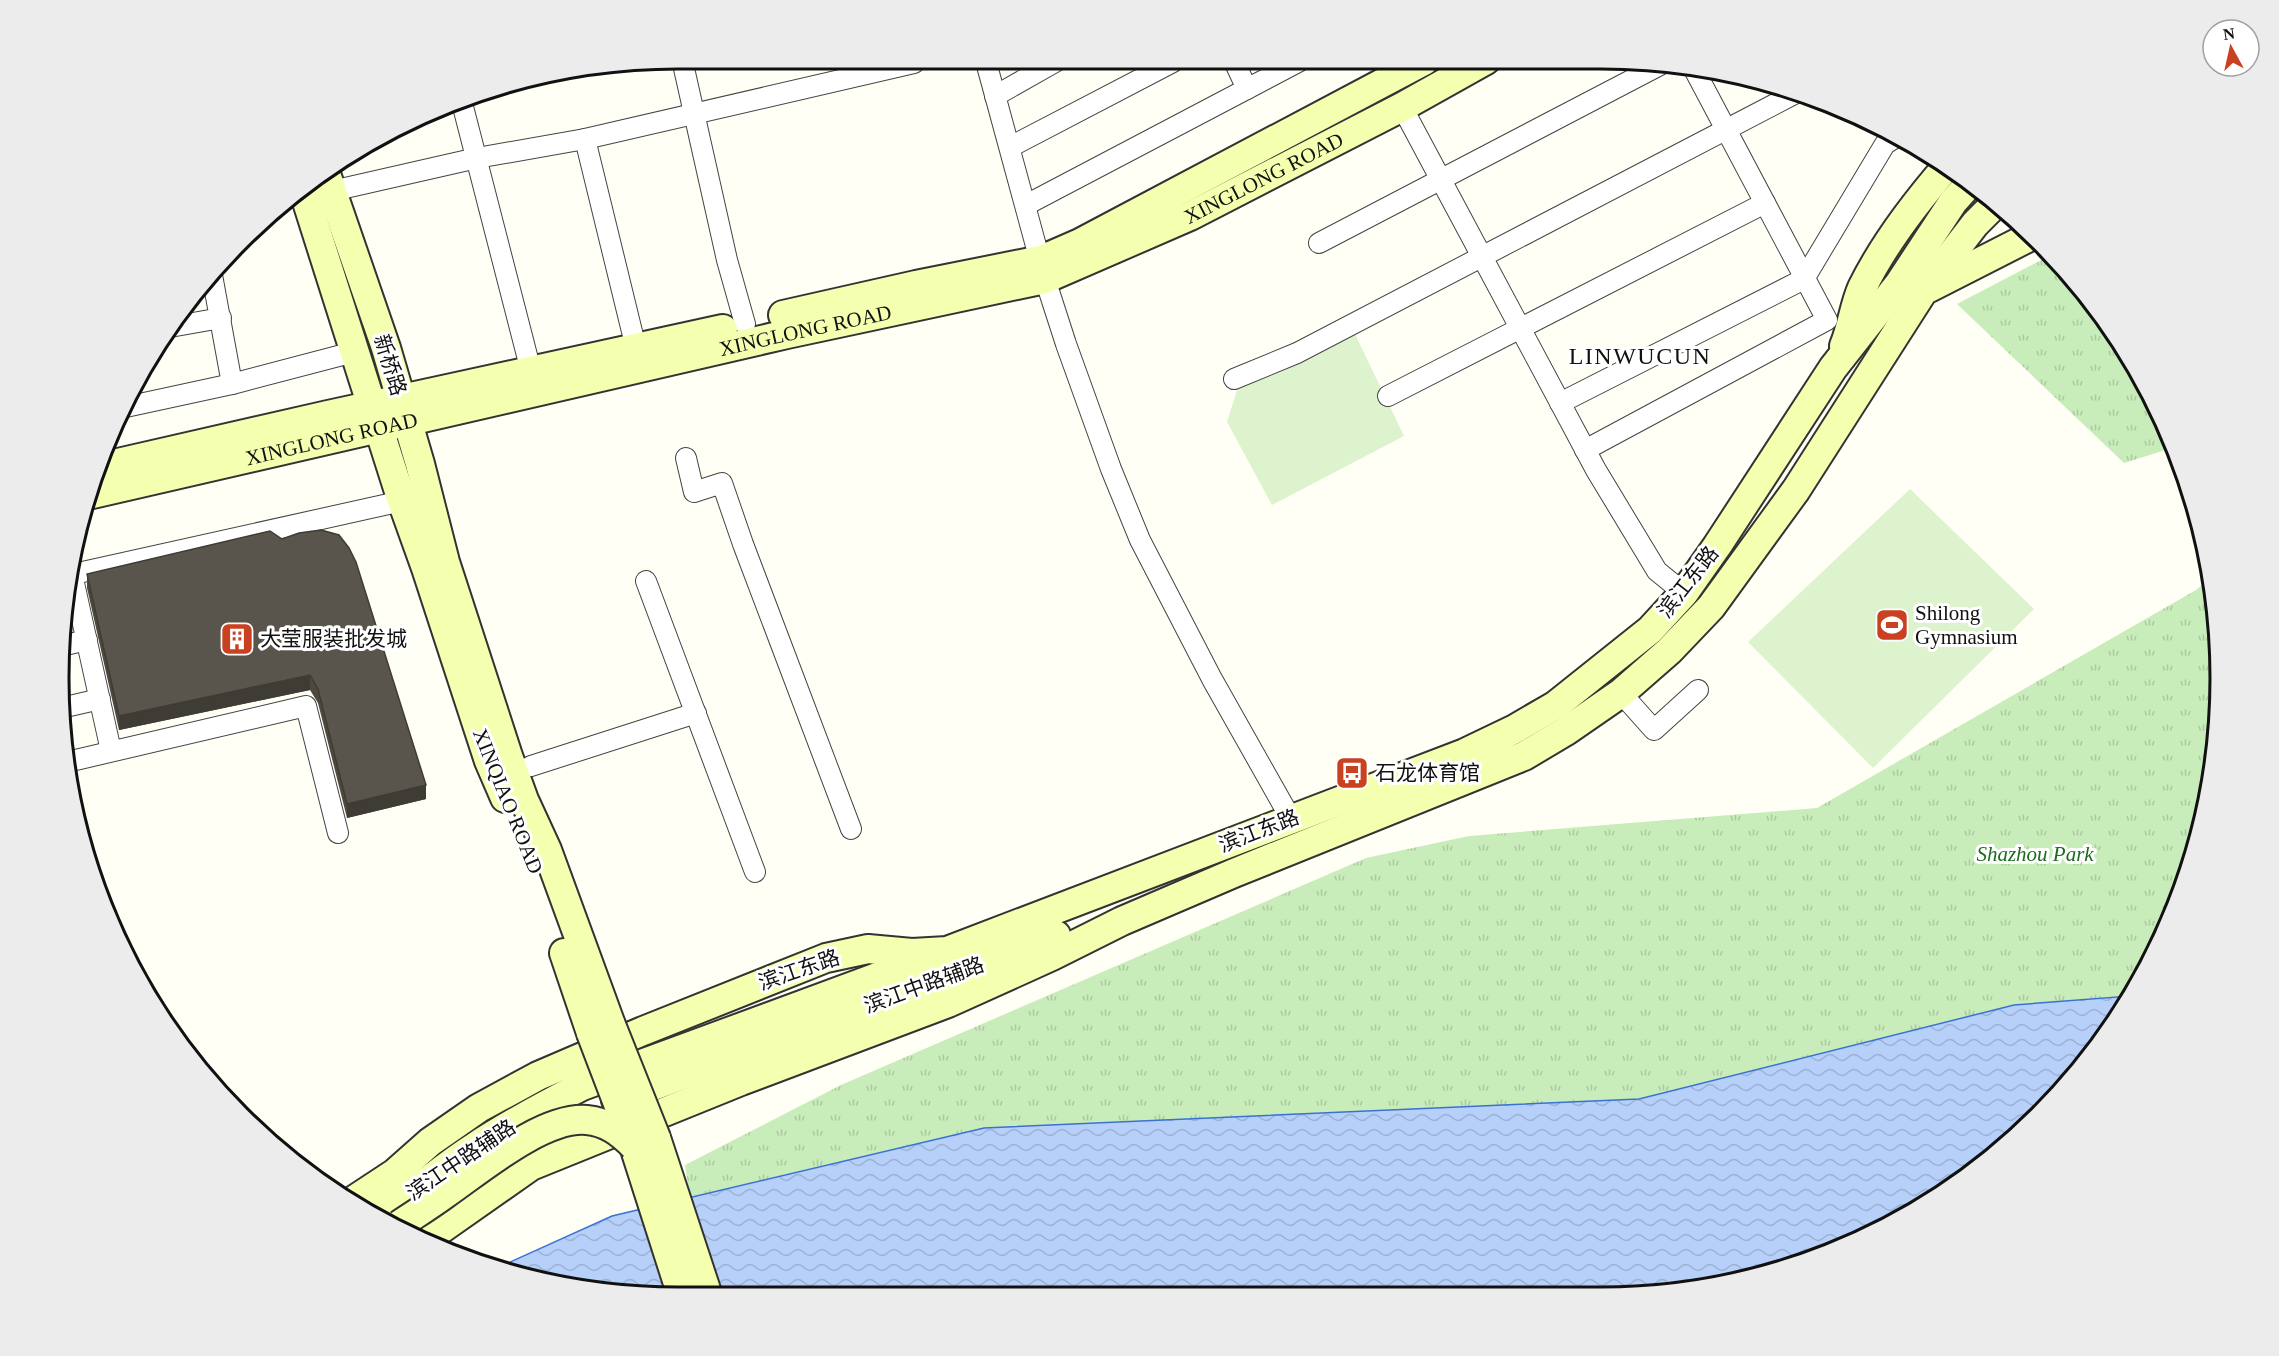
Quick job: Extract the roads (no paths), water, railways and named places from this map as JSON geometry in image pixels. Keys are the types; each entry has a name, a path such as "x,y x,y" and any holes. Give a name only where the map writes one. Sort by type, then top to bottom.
{"main road":[{"name":"XINGLONG ROAD","path":"404,410 531,371 916,285 1043,270 1080,243 1409,69"},
{"name":"XINGLONG ROAD","path":"98,492 374,417 787,334 1043,270 1190,216 1402,107 1470,69"},
{"path":"1897,332 1880,339 1858,320 1862,289 1883,250 1908,214 1941,173"},
{"name":"新桥路","path":"329,181 404,410 436,565"},
{"name":"滨江东路","path":"359,1196 395,1173 430,1142 478,1108 538,1076 643,1031 826,958 868,949 912,953 947,951 1465,753 1513,730 1556,705 1650,630 1684,593 1833,368 1858,320 1899,284 1953,202 1964,190"},
{"name":"新桥路","path":"305,196 402,501 436,565"},
{"name":"滨江东路","path":"433,1235 531,1166 574,1146 948,1003 1052,956 1122,921 1234,873 1524,756 1566,731 1621,693 1669,651 1711,607 1796,490 1924,290 1968,232 1990,209"},
{"path":"1924,290 2024,240"},
{"name":"XINGLONG ROAD","path":"107,466 374,417"},
{"name":"XINQIAO ROAD","path":"436,565 489,761 532,855 622,1084"},
{"name":"滨江中路辅路","path":"384,1211 472,1148 538,1108 582,1086 622,1084 1234,873"},
{"name":"滨江中路辅路","path":"622,1084 870,979 947,951"},
{"path":"622,1084 634,1146 679,1287"},
{"path":"622,1084 656,1138 705,1287"},
{"name":"滨江中路辅路","path":"404,1221 517,1144 545,1129 568,1121 587,1120 608,1125 620,1132 634,1146"}],"street":[{"path":"684,69 727,260 745,324"},
{"path":"329,181 585,139 888,69"},
{"path":"988,69 1043,270 1107,460 1140,540 1212,679 1291,819"},
{"path":"995,96 1043,69"},
{"path":"1010,147 1160,69"},
{"path":"1237,69 1247,89"},
{"path":"1026,205 1285,69"},
{"path":"1319,243 1649,71"},
{"path":"1585,450 1827,320 1699,77"},
{"path":"1234,379 1297,353 1788,98"},
{"path":"1402,107 1585,450 1657,571 1684,593"},
{"path":"463,108 531,371"},
{"path":"585,139 636,348"},
{"path":"1560,403 1804,279 1885,144 1889,142"},
{"path":"1388,396 1765,203"},
{"path":"214,284 232,384"},
{"path":"183,325 220,318"},
{"path":"134,405 232,384 346,354"},
{"path":"686,459 694,492 722,483 851,829"},
{"path":"78,573 402,501"},
{"path":"646,581 755,872"},
{"path":"75,592 111,752"},
{"path":"70,644 87,640"},
{"path":"1621,693 1654,730 1698,690"},
{"path":"70,706 100,699"},
{"path":"75,760 306,706 338,833"},
{"path":"531,766 696,713"}],"water":[{"path":"2119,997 2084,1049 2032,1109 1972,1161 1939,1184 1870,1224 1797,1255 1720,1275 1680,1282 1601,1287 678,1287 599,1282 509,1263 612,1216 984,1128 1639,1099 2014,1005"}],"place":[{"name":"Shilong Gymnasium","path":"1892,625"},
{"name":"大莹服装批发城","path":"237,639"},
{"name":"石龙体育馆","path":"1352,773"}],"district":[{"name":"LINWUCUN","path":"1640,356"}],"park label":[{"name":"Shazhou Park","path":"2035,854"}]}
